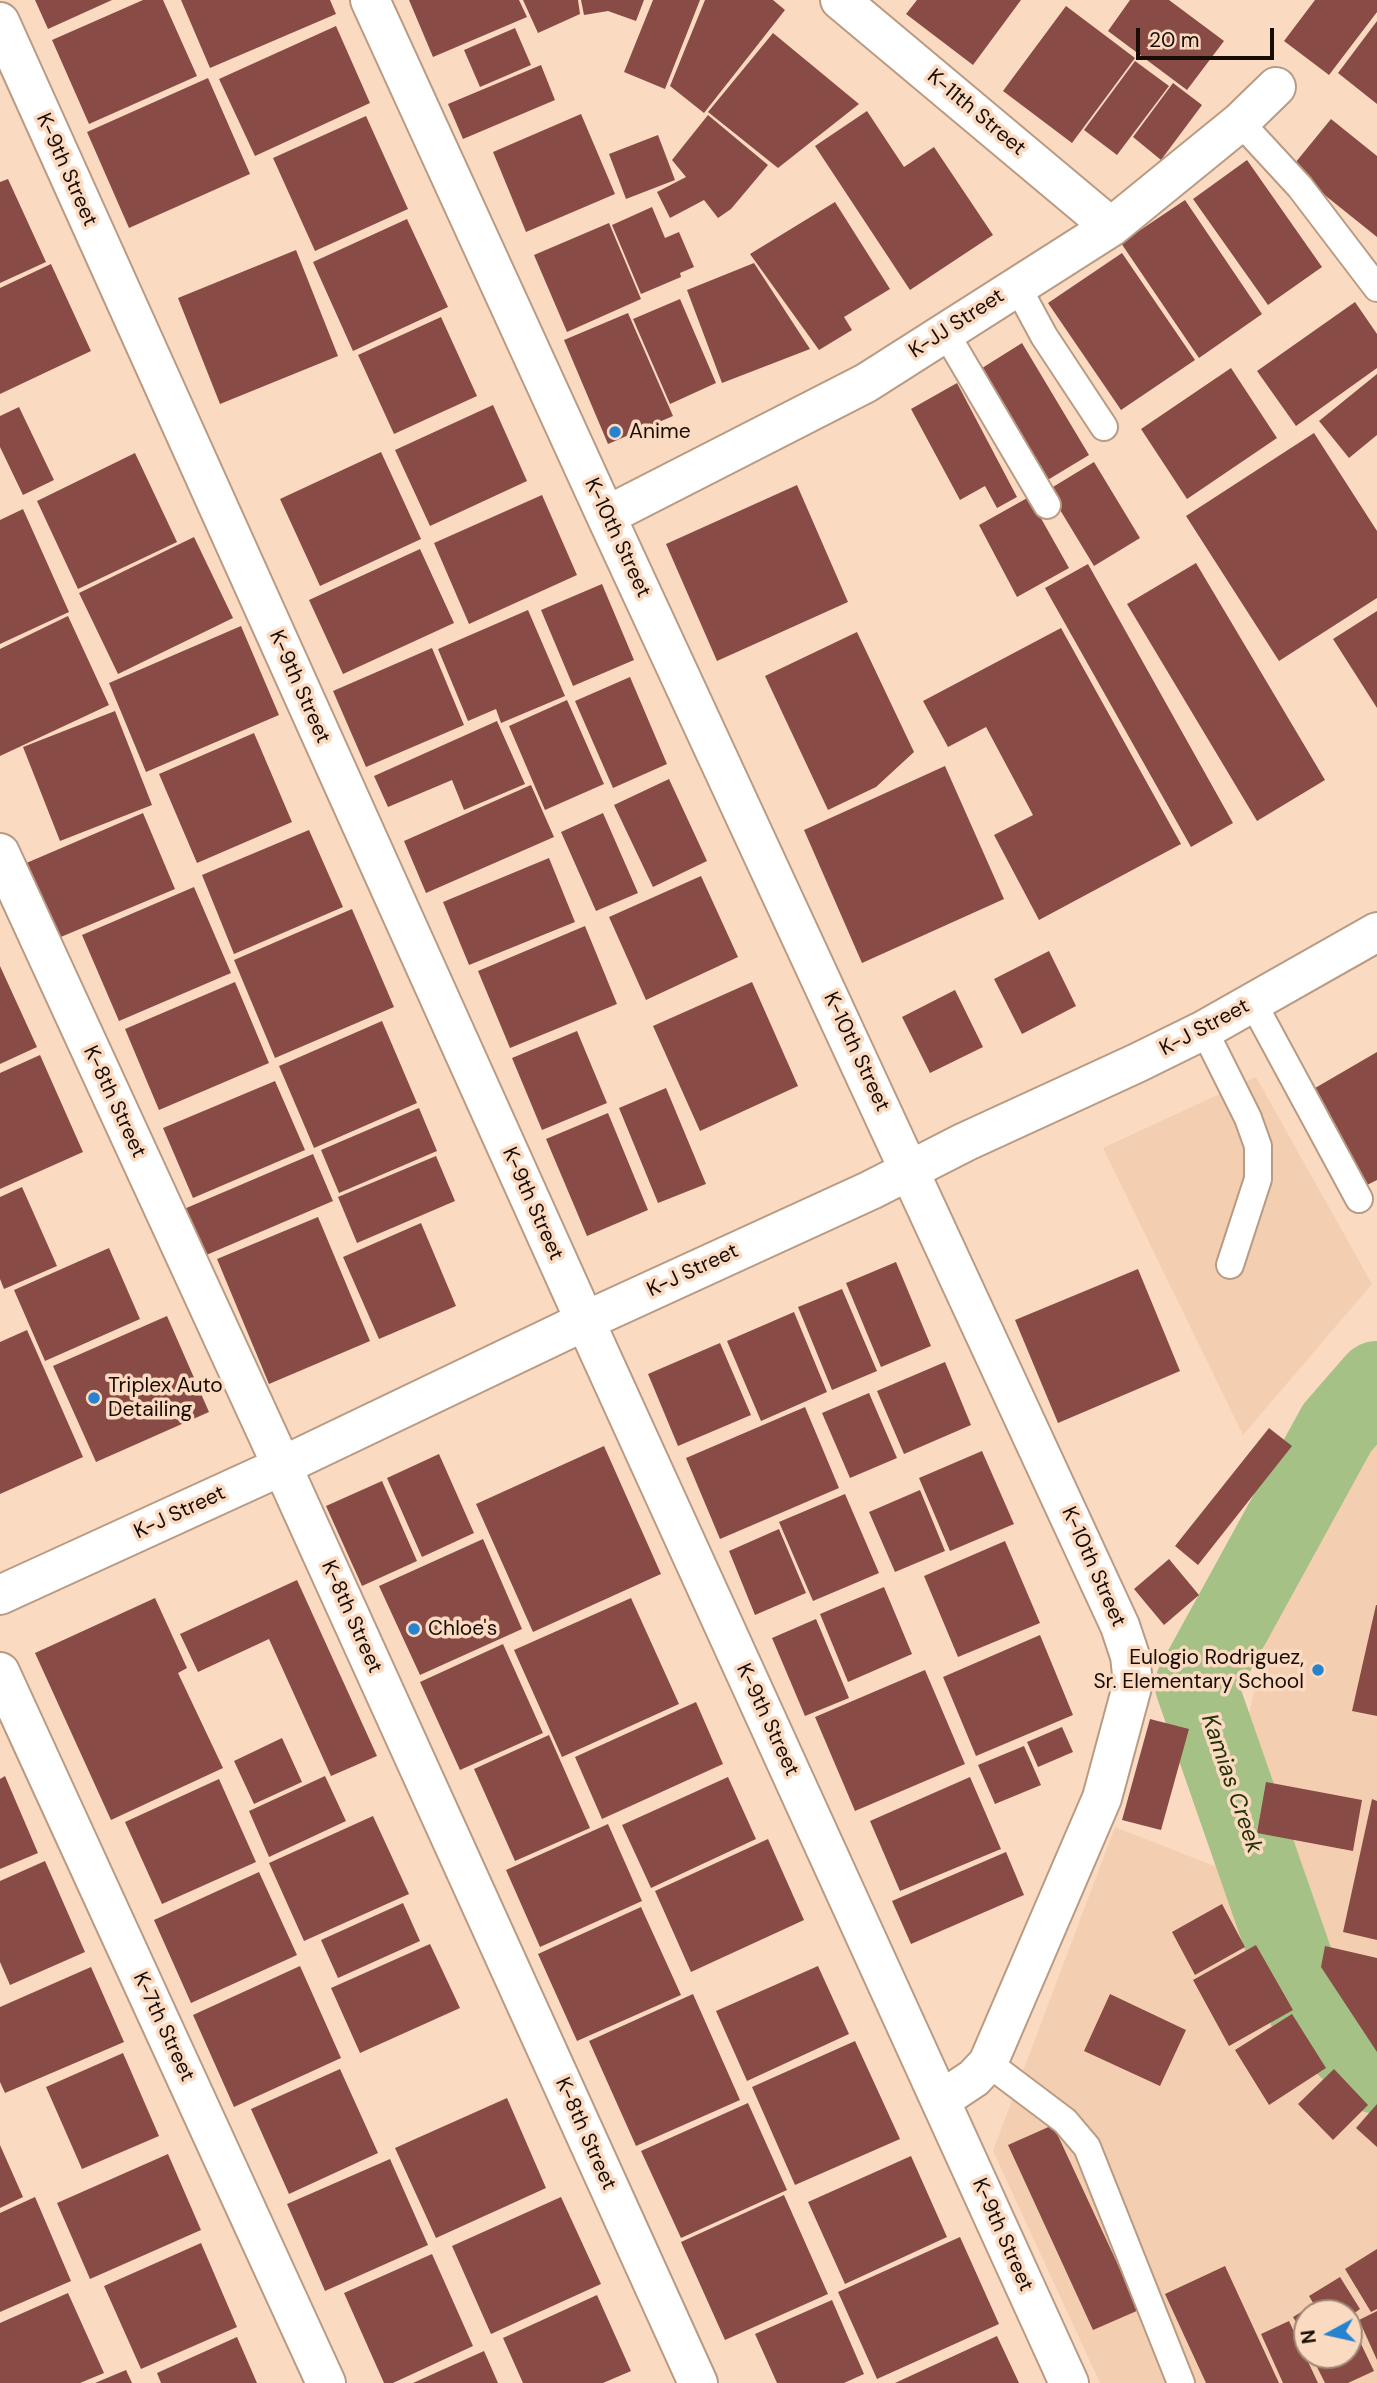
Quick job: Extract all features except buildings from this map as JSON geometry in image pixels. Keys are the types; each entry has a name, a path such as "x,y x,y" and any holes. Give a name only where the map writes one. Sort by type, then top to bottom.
{"street":[{"name":"K-10th Street","path":"370,0 606,516 911,1170 1120,1626 1130,1656 1133,1683 1102,1798 988,2063 974,2078 941,2100"},
{"name":"K-11th Street","path":"840,0 1111,227"},
{"name":"K-9th Street","path":"0,22 585,1321 1069,2383"},
{"name":"K-JJ Street","path":"606,516 866,383 1111,227 1240,122 1276,86"},
{"name":"K-8th Street","path":"0,853 282,1466 698,2383"},
{"name":"K-J Street","path":"0,1595 282,1466 1204,1030 1377,932"},
{"name":"K-7th Street","path":"0,1672 326,2383"}],"lane":[{"path":"1240,122 1300,187 1377,288"},
{"path":"1017,286 1044,336 1104,427"},
{"path":"944,332 1047,505"},
{"path":"1253,1003 1359,1199"},
{"path":"1204,1030 1248,1118 1258,1146 1258,1179 1230,1265"},
{"path":"988,2063 1065,2121 1087,2147 1181,2383"}],"shaded area":[{"path":"1256,1077 1372,1284 1243,1435 1103,1148"},
{"name":"Eulogio Rodriguez, Sr. Elementary School","path":"1377,1442 1377,2060 1320,1998 1238,1762 1280,1578"},
{"path":"1115,1827 1217,1867 1325,2051 1377,2101 1377,2383 1100,2383 993,2151"}],"waterway":[{"name":"Kamias Creek","path":"1377,1382 1337,1428 1196,1685 1310,2012 1377,2073"}],"place":[{"name":"Anime","path":"615,432"},
{"name":"Triplex Auto Detailing","path":"94,1398"},
{"name":"Chloe's","path":"414,1629"},
{"name":"Eulogio Rodriguez, Sr. Elementary School","path":"1318,1670"}]}
